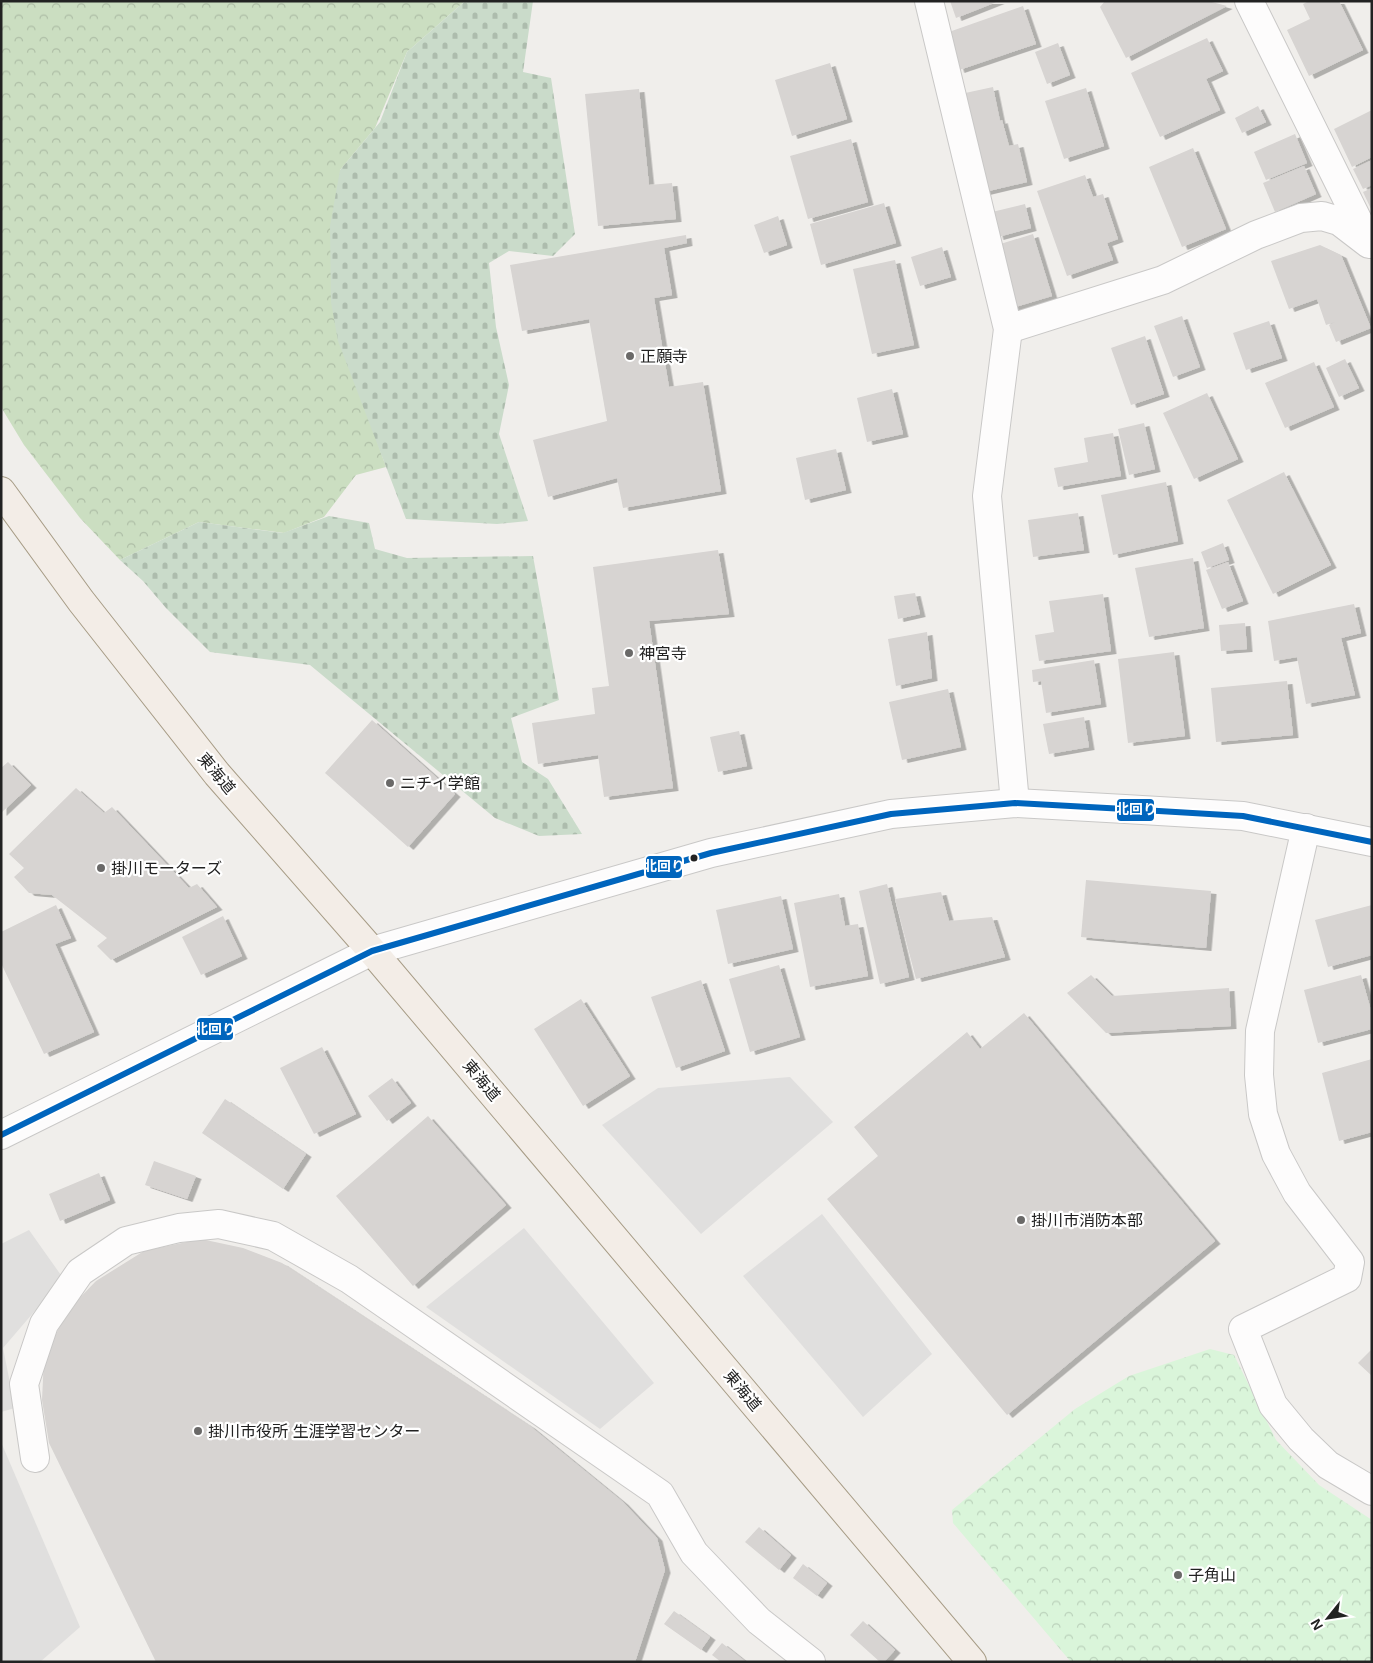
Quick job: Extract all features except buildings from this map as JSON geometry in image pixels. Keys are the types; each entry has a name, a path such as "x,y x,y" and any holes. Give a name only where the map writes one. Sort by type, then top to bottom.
{"main road":[{"name":"東海道","path":"1,491 82,602 217,774 372,951 972,1662"}],"street":[{"path":"929,1 1008,329 987,496 1015,803"},
{"path":"1249,1 1371,246"},
{"path":"1008,329 1163,280 1256,235 1300,218 1322,216 1340,221 1371,246"},
{"path":"1,1134 372,951 711,853 891,814 1015,803 1243,816 1372,842"},
{"path":"1306,828 1260,1031 1259,1075 1263,1114 1276,1154 1297,1193 1350,1262 1347,1278 1243,1330 1273,1405 1301,1440 1328,1464 1372,1492"},
{"path":"35,1458 24,1384 44,1324 80,1272 126,1240 179,1228 219,1224 273,1236 349,1279 660,1494 694,1553 758,1621 800,1659"}],"green space":[{"path":"1,1 465,1 407,52 375,128 340,170 371,424 386,467 356,475 324,517 284,533 199,522 120,560 80,518 24,445 1,407"},
{"path":"465,1 533,1 523,72 551,78 575,234 553,256 509,251 489,263 496,327 509,385 499,434 528,521 497,524 406,519 338,341 331,302 330,226 340,170 380,122 407,52"},
{"path":"329,516 369,523 375,549 407,558 533,556 559,700 511,718 522,762 548,779 582,834 539,836 495,818 310,665 210,652 166,608 143,581 120,560 199,522 283,533"},
{"path":"1210,1349 1234,1355 1276,1440 1319,1485 1372,1520 1372,1662 1071,1662 953,1523 952,1510 1075,1409 1129,1376"}],"shaded area":[{"path":"790,1077 833,1122 701,1234 602,1125 658,1088"},
{"path":"822,1214 932,1354 863,1417 743,1276"},
{"path":"524,1228 654,1383 600,1429 426,1307"},
{"path":"29,1230 63,1278 3,1348 15,1408 1,1412 1,1244"},
{"path":"1,1442 80,1627 40,1662 1,1662"}],"transit line":[{"name":"北回り","path":"1,1135 372,951 711,853 891,814 1015,803 1125,809 1243,816 1372,842"}],"place":[{"name":"正願寺","path":"630,356"},
{"name":"神宮寺","path":"629,653"},
{"name":"ニチイ学館","path":"390,783"},
{"name":"掛川モーターズ","path":"101,868"},
{"name":"掛川市消防本部","path":"1021,1220"},
{"name":"掛川市役所 生涯学習センター","path":"198,1431"},
{"name":"子角山","path":"1178,1575"}]}
